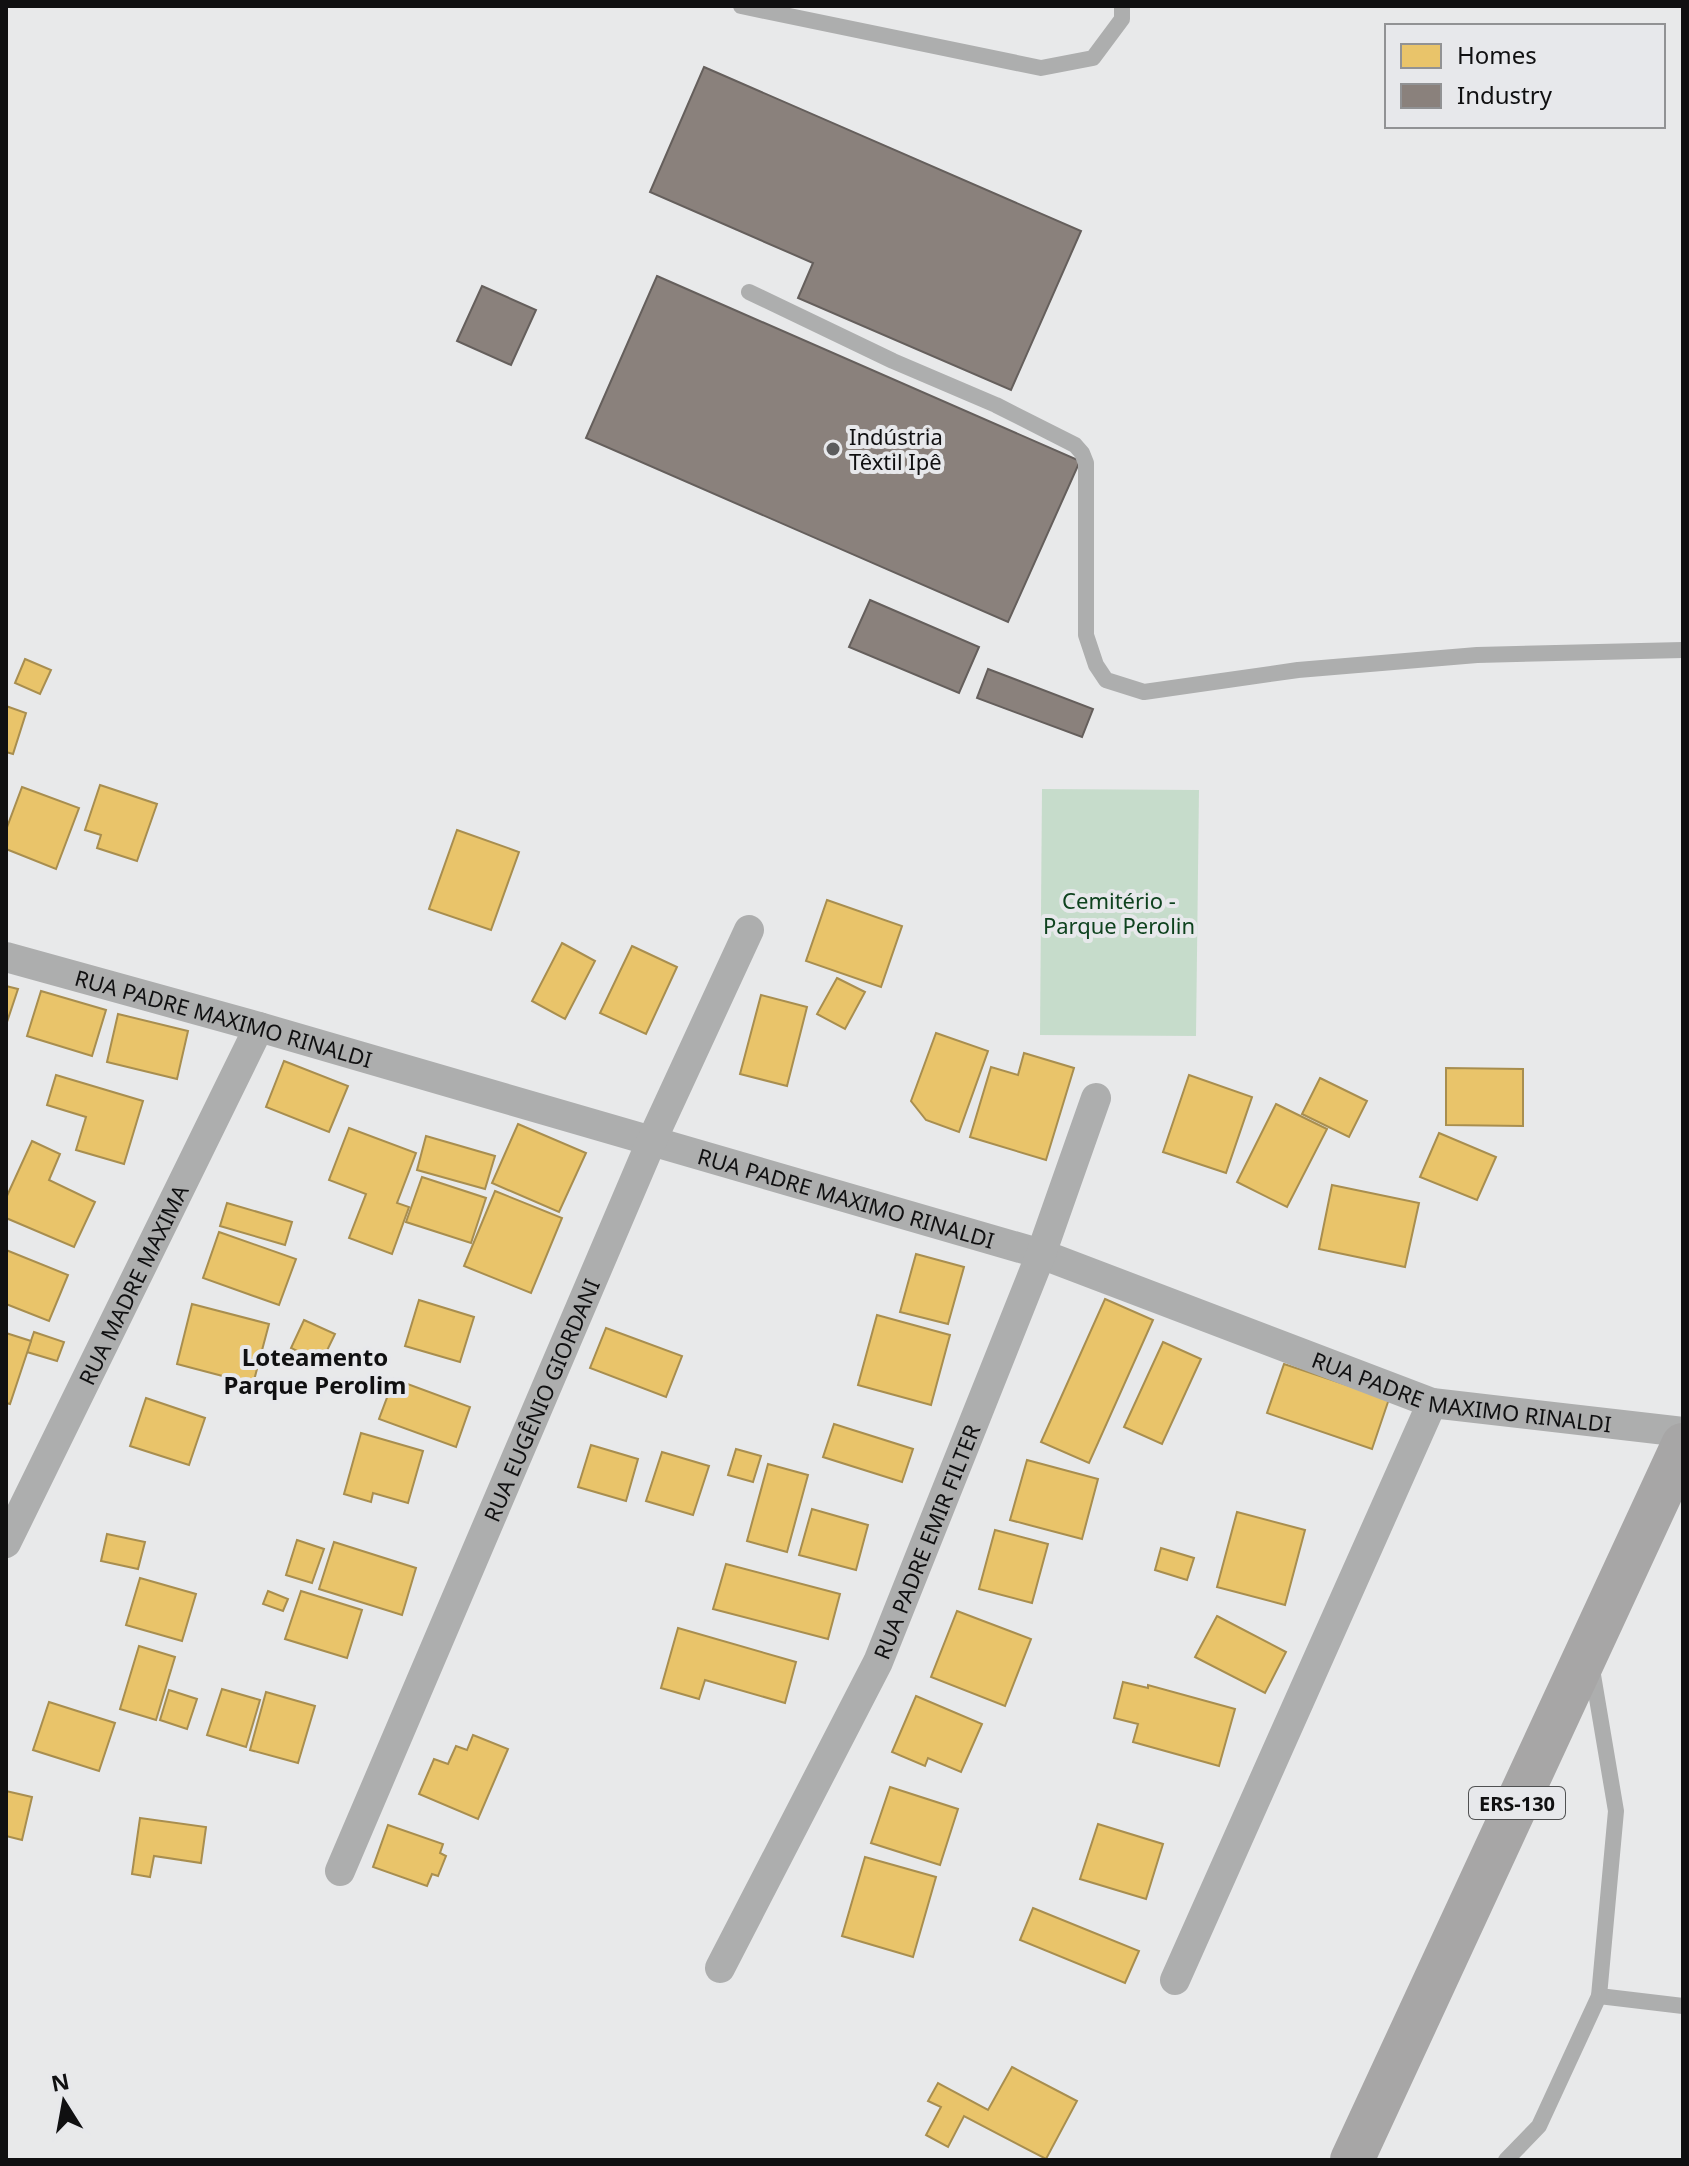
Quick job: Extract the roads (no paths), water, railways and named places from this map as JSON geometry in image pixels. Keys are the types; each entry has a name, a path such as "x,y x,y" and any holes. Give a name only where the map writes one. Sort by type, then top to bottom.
{"main road":[{"name":"ERS-130","path":"1352,2160 1683,1445"}],"street":[{"name":"RUA EUGÊNIO GIORDANI","path":"340,1871 652,1140 749,930"},
{"name":"RUA PADRE MAXIMO RINALDI","path":"6,957 259,1027 1041,1254 1432,1403 1683,1432"},
{"name":"RUA MADRE MAXIMA","path":"6,1543 259,1027"},
{"name":"RUA PADRE EMIR FILTER","path":"720,1968 878,1662 1041,1254 1096,1098"},
{"path":"1175,1980 1432,1403"}],"lane":[{"path":"741,6 1041,68 1093,58 1122,19 1122,6"},
{"path":"749,292 893,361 996,405 1075,445 1086,463 1086,635 1096,665 1106,680 1144,692 1298,670 1477,655 1683,650"},
{"path":"1506,2160 1539,2126 1599,1996 1616,1811 1589,1650"},
{"path":"1599,1996 1683,2006"}],"place":[{"name":"Indústria Têxtil Ipê","path":"833,449"}],"district":[{"name":"Loteamento Parque Perolim","path":"315,1370"}],"park label":[{"name":"Cemitério - Parque Perolin","path":"1119,912"}]}
